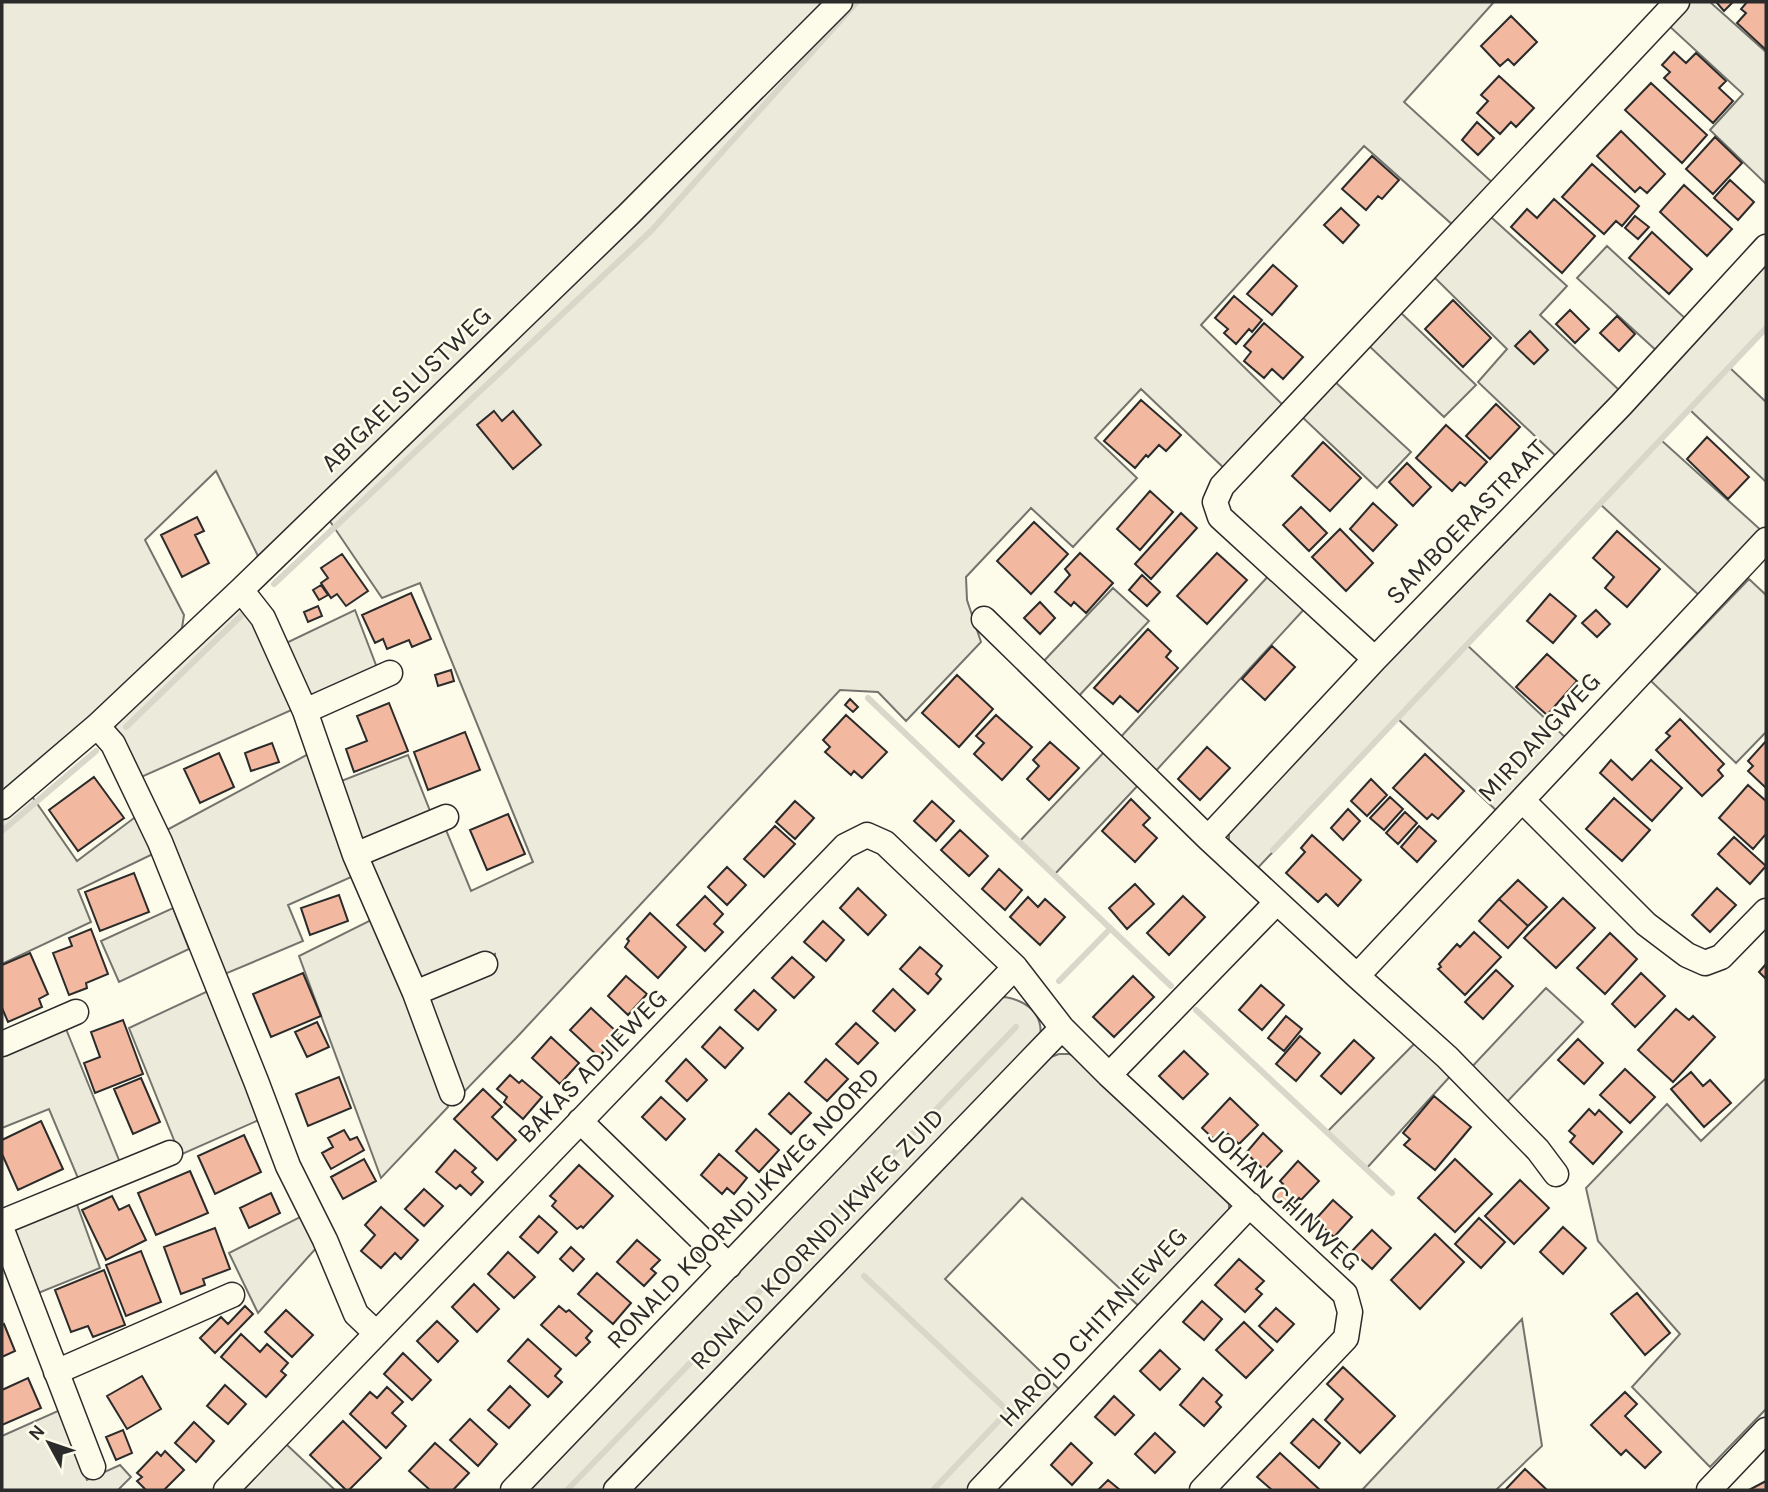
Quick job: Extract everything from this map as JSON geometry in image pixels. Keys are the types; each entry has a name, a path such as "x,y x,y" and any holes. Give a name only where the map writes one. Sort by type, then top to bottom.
{"street":[{"name":"ABIGAELSLUSTWEG","path":"2,807 97,726 241,590 628,215 839,2"},
{"path":"1375,659 1220,517 1215,502 1222,486 1677,2"},
{"name":"SAMBOERASTRAAT","path":"1208,838 1375,659 1621,405 1766,247"},
{"name":"MIRDANGWEG","path":"1357,976 1766,540"},
{"path":"241,590 263,618 305,711 355,855 415,993 452,1093"},
{"path":"984,619 1208,838 1447,1057 1538,1150 1556,1174"},
{"path":"305,711 390,673"},
{"path":"97,726 113,744 160,842 288,1166 325,1240 356,1314 376,1333"},
{"path":"1522,800 1646,924 1687,955 1705,963 1721,957 1766,911"},
{"path":"355,855 446,817"},
{"name":"BAKAS ADJIEWEG","path":"226,1490 845,846 867,835 885,843 1015,967"},
{"path":"1109,1074 1277,902"},
{"path":"415,993 485,964"},
{"name":"JOHAN CHINWEG","path":"1015,967 1062,1028 1345,1294 1350,1312 1346,1338 1202,1490"},
{"name":"RONALD KOORNDIJKWEG NOORD","path":"513,1490 1015,967"},
{"path":"2,1044 76,1012"},
{"name":"RONALD KOORNDIJKWEG ZUID","path":"616,1490 1062,1028"},
{"path":"580,1122 729,1266"},
{"path":"2,1223 170,1153"},
{"name":"HAROLD CHITANIEWEG","path":"980,1490 1250,1205"},
{"path":"2,1230 93,1467"},
{"path":"56,1372 232,1296"},
{"path":"1709,1490 1766,1430"}],"shaded area":[{"path":"2,2 830,2 259,558 216,471 145,540 184,615 182,628 146,671 2,796"},
{"path":"847,2 1494,2 1404,102 1494,184 1454,226 1364,146 1201,325 1285,407 1227,471 1141,389 1095,438 1137,478 1073,547 1031,508 966,577 967,600 981,642 906,721 878,692 840,690 460,1096 423,996 496,965 495,954 418,983 363,859 444,825 471,891 533,862 420,583 382,598 325,514"},
{"path":"1687,2 1710,2 1766,52 1766,184 1710,130 1743,94 1667,24"},
{"path":"1491,217 1567,286 1540,315 1619,390 1557,457 1478,382 1507,349 1434,277"},
{"path":"1607,246 1688,321 1659,353 1577,278"},
{"path":"1766,257 1766,328 1729,367 1766,402 1766,482 1690,410 1661,440 1763,532 1701,597 1600,504 1467,645 1567,739 1498,812 1398,719 1253,873 1229,844 1229,832"},
{"path":"1397,309 1476,385 1444,417 1366,343"},
{"path":"1332,379 1411,452 1377,488 1299,414"},
{"path":"1271,573 1307,606 1153,774 1118,740"},
{"path":"1749,579 1766,595 1766,732 1736,763 1651,681"},
{"path":"1113,588 1149,621 1076,699 1040,665"},
{"path":"237,603 256,623 296,708 139,778 114,729 118,721"},
{"path":"355,610 379,673 308,701 282,645"},
{"path":"1108,748 1142,781 1054,875 1019,842"},
{"path":"314,751 358,874 288,905 303,941 220,976 163,832"},
{"path":"408,755 432,816 358,848 336,783"},
{"path":"29,792 77,861 138,815 155,853 78,890 91,922 2,964 2,815"},
{"path":"173,908 189,949 119,982 101,941"},
{"path":"377,917 410,994 448,1107 381,1178 299,956"},
{"path":"1546,988 1583,1022 1504,1105 1468,1071"},
{"path":"208,991 261,1119 180,1155 129,1028"},
{"path":"1005,997 1027,1005 1032,1010 1039,1022 1040,1038 604,1490 526,1490 997,999"},
{"path":"64,1024 121,1165 80,1183 49,1109 2,1128 2,1051"},
{"path":"1419,1039 1454,1072 1366,1169 1327,1132"},
{"path":"1059,1054 1081,1058 1229,1204 1229,1214 1142,1309 1022,1198 945,1279 1064,1394 973,1490 631,1490 1048,1058"},
{"path":"1766,1078 1766,1409 1710,1467 1632,1387 1680,1334 1598,1241 1586,1188 1667,1104 1701,1141"},
{"path":"75,1199 100,1268 31,1296 6,1227"},
{"path":"304,1215 318,1246 258,1313 229,1253"},
{"path":"1522,1319 1542,1446 1496,1490 1362,1490"},
{"path":"60,1410 87,1480 120,1465 131,1477 118,1490 2,1490 2,1436"},
{"path":"286,1444 335,1490 242,1490"}],"building":[{"path":"1718,2 1733,2 1724,11"},
{"path":"1747,2 1766,2 1766,50 1737,23 1746,13 1741,9"},
{"path":"1511,16 1537,42 1514,65 1508,59 1500,66 1481,46"},
{"path":"1674,52 1686,63 1696,53 1726,81 1719,88 1733,101 1713,123 1664,78 1670,72 1662,65"},
{"path":"1499,76 1534,108 1516,127 1511,122 1500,134 1477,113 1488,101 1481,95"},
{"path":"1651,83 1707,135 1682,163 1625,110"},
{"path":"1477,122 1494,138 1478,155 1462,140"},
{"path":"1621,131 1665,174 1647,193 1640,187 1635,192 1597,156"},
{"path":"1715,137 1742,163 1713,194 1686,169"},
{"path":"1372,156 1399,180 1382,199 1378,196 1366,210 1342,189"},
{"path":"1592,164 1639,206 1622,226 1616,221 1604,234 1562,197"},
{"path":"1730,180 1754,202 1738,220 1714,198"},
{"path":"1684,185 1732,229 1707,256 1660,212"},
{"path":"1554,199 1595,236 1562,273 1511,227 1527,209 1537,218"},
{"path":"1341,208 1359,225 1343,243 1324,225"},
{"path":"1635,216 1649,227 1638,239 1625,228"},
{"path":"1652,232 1692,269 1669,294 1629,258"},
{"path":"1273,265 1297,286 1272,315 1247,294"},
{"path":"1234,296 1262,320 1252,332 1249,329 1236,344 1224,333 1228,329 1215,318"},
{"path":"1453,300 1491,338 1463,367 1425,329"},
{"path":"1570,310 1589,329 1575,343 1556,324"},
{"path":"1617,316 1635,334 1619,351 1600,333"},
{"path":"1264,323 1303,357 1283,379 1272,369 1264,378 1244,361 1251,352 1244,346"},
{"path":"1530,331 1548,350 1534,364 1515,346"},
{"path":"1141,400 1181,435 1166,451 1159,445 1135,468 1104,441"},
{"path":"1496,404 1520,427 1490,459 1466,436"},
{"path":"494,411 502,421 513,411 541,445 513,469 477,425"},
{"path":"1446,425 1487,462 1465,486 1460,482 1452,491 1416,458"},
{"path":"1707,437 1749,477 1728,499 1687,459"},
{"path":"1323,442 1361,478 1330,511 1292,476"},
{"path":"1407,463 1431,487 1413,506 1389,482"},
{"path":"1150,491 1173,512 1140,550 1117,529"},
{"path":"1373,503 1397,525 1373,551 1350,529"},
{"path":"1301,507 1327,533 1309,551 1283,525"},
{"path":"1181,513 1197,528 1151,579 1135,564"},
{"path":"197,517 204,531 195,535 209,563 182,577 161,535"},
{"path":"1034,522 1068,554 1031,594 997,561"},
{"path":"1340,529 1373,563 1346,591 1312,557"},
{"path":"1617,531 1660,569 1627,607 1605,588 1614,577 1593,558"},
{"path":"1080,553 1113,583 1086,613 1074,602 1071,606 1055,592 1070,575 1065,569"},
{"path":"1217,553 1247,580 1207,624 1177,596"},
{"path":"342,554 368,591 346,606 337,594 331,598 321,583 328,578 321,568"},
{"path":"1142,575 1160,592 1147,606 1129,590"},
{"path":"321,585 328,595 319,600 313,590"},
{"path":"411,593 431,639 412,647 409,640 387,649 383,639 375,643 362,615"},
{"path":"1550,594 1576,616 1553,643 1527,621"},
{"path":"1040,602 1055,618 1040,634 1024,618"},
{"path":"318,606 322,616 308,622 304,612"},
{"path":"1596,610 1610,624 1597,637 1582,623"},
{"path":"1148,629 1171,651 1166,657 1178,668 1138,712 1120,696 1113,704 1094,688"},
{"path":"1272,646 1295,667 1265,700 1242,679"},
{"path":"1547,654 1577,681 1547,715 1516,687"},
{"path":"451,670 454,681 438,686 435,675"},
{"path":"957,675 993,709 959,747 922,713"},
{"path":"850,699 858,707 853,712 845,705"},
{"path":"389,703 408,751 354,772 346,749 367,741 357,716"},
{"path":"846,715 887,752 862,778 854,771 851,775 825,752 830,747 823,740"},
{"path":"996,715 1032,747 1002,780 974,754 984,743 976,736"},
{"path":"1680,719 1724,764 1718,770 1723,776 1702,796 1656,750 1670,736 1666,733"},
{"path":"465,732 480,770 428,790 414,752"},
{"path":"1766,741 1766,788 1748,771 1753,766 1748,761"},
{"path":"1050,742 1079,768 1049,800 1027,779 1039,766 1033,760"},
{"path":"272,743 279,762 251,771 245,753"},
{"path":"1207,747 1230,768 1200,800 1178,779"},
{"path":"219,753 234,787 200,803 184,769"},
{"path":"1425,754 1464,791 1438,819 1432,814 1427,819 1393,788"},
{"path":"1611,760 1632,780 1651,760 1682,788 1652,821 1600,773"},
{"path":"94,777 124,818 78,851 49,810"},
{"path":"1371,779 1387,795 1367,816 1351,801"},
{"path":"1748,785 1766,801 1766,834 1753,849 1719,818"},
{"path":"1390,797 1403,809 1384,830 1370,818"},
{"path":"1614,798 1650,830 1622,861 1586,829"},
{"path":"1131,799 1150,818 1143,825 1157,838 1135,862 1102,831"},
{"path":"795,801 814,818 795,839 776,822"},
{"path":"932,801 954,821 936,841 914,821"},
{"path":"1348,809 1360,821 1343,840 1331,828"},
{"path":"1405,812 1417,823 1398,844 1386,833"},
{"path":"508,814 525,854 487,870 470,830"},
{"path":"775,826 795,844 764,877 744,859"},
{"path":"1419,826 1436,841 1417,862 1401,847"},
{"path":"960,830 988,856 969,876 941,850"},
{"path":"1312,835 1361,880 1338,906 1326,894 1318,902 1286,873 1305,852 1301,848"},
{"path":"1734,837 1766,866 1750,884 1718,854"},
{"path":"727,867 746,885 727,905 708,887"},
{"path":"999,869 1022,890 1005,910 982,889"},
{"path":"134,873 149,912 100,931 85,892"},
{"path":"1518,880 1547,907 1528,926 1499,899"},
{"path":"1135,884 1154,904 1127,929 1109,908"},
{"path":"858,888 886,915 868,935 840,908"},
{"path":"1717,888 1736,905 1710,932 1692,915"},
{"path":"339,895 348,921 310,935 301,908"},
{"path":"705,896 723,914 714,924 723,932 705,951 677,925"},
{"path":"1183,896 1205,917 1169,955 1147,933"},
{"path":"1028,897 1038,907 1045,899 1065,917 1040,945 1010,917"},
{"path":"1563,898 1595,928 1556,968 1524,938"},
{"path":"1499,899 1528,926 1508,948 1479,921"},
{"path":"650,913 686,947 658,978 625,947 629,941 627,939"},
{"path":"823,921 844,940 826,961 804,942"},
{"path":"91,929 108,974 86,983 87,988 69,995 53,953 72,946 69,938"},
{"path":"1474,932 1501,957 1465,995 1438,969 1441,967 1439,964 1457,944 1460,947"},
{"path":"1610,933 1637,959 1605,994 1577,968"},
{"path":"920,947 942,966 936,974 941,979 928,994 900,969"},
{"path":"30,953 48,994 39,999 42,1007 8,1022 2,1008 2,965"},
{"path":"792,957 814,977 794,998 772,978"},
{"path":"1766,964 1766,979 1759,972"},
{"path":"1496,970 1513,986 1483,1019 1465,1002"},
{"path":"303,973 321,1016 271,1037 253,994"},
{"path":"1641,973 1665,996 1635,1027 1612,1004"},
{"path":"626,976 647,994 628,1015 608,996"},
{"path":"1133,976 1154,997 1114,1037 1093,1017"},
{"path":"1261,985 1284,1005 1262,1030 1239,1010"},
{"path":"893,989 915,1010 895,1031 873,1011"},
{"path":"754,990 776,1010 758,1030 735,1010"},
{"path":"591,1008 619,1034 599,1057 570,1030"},
{"path":"1676,1009 1689,1020 1693,1016 1715,1037 1673,1082 1638,1050"},
{"path":"1286,1016 1302,1029 1284,1051 1268,1038"},
{"path":"123,1020 143,1074 95,1093 84,1063 100,1057 91,1032"},
{"path":"317,1022 329,1047 307,1057 295,1032"},
{"path":"856,1023 878,1043 858,1064 836,1044"},
{"path":"720,1027 743,1048 725,1068 702,1047"},
{"path":"1300,1036 1320,1053 1296,1081 1276,1064"},
{"path":"551,1037 579,1063 560,1084 532,1058"},
{"path":"1578,1039 1603,1063 1584,1084 1558,1060"},
{"path":"1354,1040 1374,1058 1341,1094 1321,1076"},
{"path":"1184,1051 1208,1074 1183,1099 1159,1076"},
{"path":"686,1059 707,1080 687,1101 666,1081"},
{"path":"826,1059 848,1079 827,1101 805,1082"},
{"path":"1625,1069 1655,1097 1630,1123 1600,1095"},
{"path":"1691,1072 1703,1086 1710,1080 1731,1103 1704,1127 1671,1089"},
{"path":"510,1075 519,1083 522,1080 542,1097 523,1119 504,1102 507,1097 497,1089"},
{"path":"339,1077 351,1108 308,1126 296,1094"},
{"path":"141,1078 160,1122 133,1134 114,1089"},
{"path":"483,1089 502,1107 492,1117 516,1140 497,1160 454,1119"},
{"path":"789,1093 811,1113 791,1134 769,1114"},
{"path":"1434,1096 1471,1127 1435,1170 1404,1145 1410,1139 1403,1133"},
{"path":"661,1097 685,1119 666,1140 642,1117"},
{"path":"1230,1098 1258,1125 1239,1144 1228,1134 1219,1144 1202,1128"},
{"path":"1589,1109 1595,1115 1599,1110 1622,1132 1593,1164 1570,1142 1575,1136 1569,1131"},
{"path":"41,1121 63,1169 18,1190 2,1154 2,1140"},
{"path":"756,1129 779,1150 759,1172 736,1151"},
{"path":"344,1130 350,1140 357,1137 364,1150 331,1169 322,1153 333,1147 328,1138"},
{"path":"1263,1133 1282,1151 1264,1170 1246,1153"},
{"path":"244,1135 261,1172 215,1194 198,1156"},
{"path":"455,1150 476,1168 472,1172 483,1182 471,1195 460,1185 456,1189 436,1172"},
{"path":"719,1154 747,1178 734,1194 727,1188 722,1194 701,1175"},
{"path":"364,1159 376,1181 343,1199 331,1177"},
{"path":"1455,1159 1492,1194 1455,1232 1418,1198"},
{"path":"1298,1161 1319,1181 1287,1210 1272,1196 1283,1184 1280,1181"},
{"path":"579,1165 613,1196 583,1228 581,1226 577,1229 552,1206 556,1201 550,1196"},
{"path":"190,1171 208,1213 156,1235 138,1193"},
{"path":"1520,1180 1549,1208 1514,1244 1485,1216"},
{"path":"424,1189 443,1206 424,1226 405,1209"},
{"path":"271,1193 280,1213 249,1228 240,1208"},
{"path":"112,1196 119,1210 129,1205 146,1240 106,1260 82,1210"},
{"path":"1333,1200 1352,1217 1334,1237 1315,1220"},
{"path":"381,1207 418,1240 401,1259 395,1253 381,1268 361,1251 375,1235 365,1225"},
{"path":"539,1216 557,1232 538,1253 520,1237"},
{"path":"1479,1218 1505,1242 1481,1268 1455,1244"},
{"path":"1563,1227 1586,1248 1563,1274 1540,1252"},
{"path":"215,1228 230,1269 203,1279 205,1285 181,1294 164,1247"},
{"path":"1372,1230 1391,1248 1372,1269 1352,1251"},
{"path":"1435,1234 1464,1262 1420,1309 1391,1280"},
{"path":"637,1240 660,1260 651,1269 656,1273 644,1286 617,1262"},
{"path":"571,1247 584,1259 573,1271 560,1259"},
{"path":"141,1251 161,1302 126,1316 106,1265"},
{"path":"508,1252 535,1277 514,1298 488,1274"},
{"path":"1239,1259 1264,1281 1256,1289 1262,1294 1245,1312 1215,1285"},
{"path":"104,1270 125,1325 93,1337 88,1326 71,1332 55,1290"},
{"path":"597,1273 631,1303 613,1324 578,1294"},
{"path":"474,1284 499,1309 477,1332 452,1307"},
{"path":"1637,1293 1670,1333 1645,1355 1611,1314"},
{"path":"1202,1301 1222,1319 1204,1340 1183,1322"},
{"path":"245,1306 253,1314 215,1353 200,1338 221,1317 228,1324"},
{"path":"559,1306 566,1312 569,1310 592,1331 586,1338 590,1342 576,1356 541,1325"},
{"path":"1276,1308 1294,1324 1277,1342 1259,1326"},
{"path":"286,1310 313,1335 292,1357 265,1332"},
{"path":"437,1321 458,1341 438,1362 417,1341"},
{"path":"1244,1322 1273,1350 1246,1378 1216,1350"},
{"path":"4,1324 15,1351 2,1357 2,1325"},
{"path":"241,1334 260,1352 267,1344 288,1363 281,1371 286,1375 266,1397 221,1357"},
{"path":"528,1339 561,1369 555,1376 562,1382 548,1397 508,1361"},
{"path":"1160,1350 1180,1369 1160,1390 1140,1371"},
{"path":"403,1353 431,1380 412,1400 384,1374"},
{"path":"1343,1367 1395,1416 1360,1453 1325,1420 1343,1399 1327,1384"},
{"path":"142,1376 161,1409 127,1429 107,1396"},
{"path":"28,1378 41,1408 2,1425 2,1390"},
{"path":"1203,1378 1222,1395 1216,1402 1221,1407 1204,1426 1180,1405"},
{"path":"225,1385 246,1404 228,1424 207,1406"},
{"path":"510,1386 530,1405 509,1428 488,1410"},
{"path":"387,1387 403,1402 392,1413 406,1426 386,1448 350,1414 370,1392 377,1398"},
{"path":"1625,1392 1637,1404 1625,1416 1661,1452 1645,1468 1626,1450 1621,1455 1591,1425"},
{"path":"1114,1396 1134,1415 1115,1435 1095,1417"},
{"path":"470,1419 497,1444 478,1466 450,1440"},
{"path":"1313,1419 1340,1443 1319,1468 1291,1443"},
{"path":"343,1421 381,1458 349,1490 310,1455"},
{"path":"194,1422 214,1441 196,1462 175,1443"},
{"path":"123,1430 132,1453 116,1460 106,1437"},
{"path":"1155,1433 1175,1452 1155,1473 1135,1454"},
{"path":"435,1443 469,1473 453,1490 430,1490 409,1471"},
{"path":"1071,1443 1092,1463 1072,1485 1051,1465"},
{"path":"165,1451 184,1470 164,1490 146,1490 137,1481 142,1477 137,1473 157,1452 161,1456"},
{"path":"1280,1453 1320,1490 1272,1490 1257,1477"},
{"path":"1525,1469 1547,1490 1505,1490"},
{"path":"1108,1480 1120,1490 1098,1490"},
{"path":"1766,1481 1766,1490 1749,1490"}],"waterway":[{"path":"274,584 651,231 857,2"},
{"path":"1273,850 1766,328"},
{"path":"126,727 249,608"},
{"path":"868,698 1171,986"},
{"path":"2,831 96,751"},
{"path":"1059,981 1110,929"},
{"path":"1196,1010 1392,1193"},
{"path":"567,1490 1016,1027"},
{"path":"864,1276 1008,1411 933,1490"}]}
